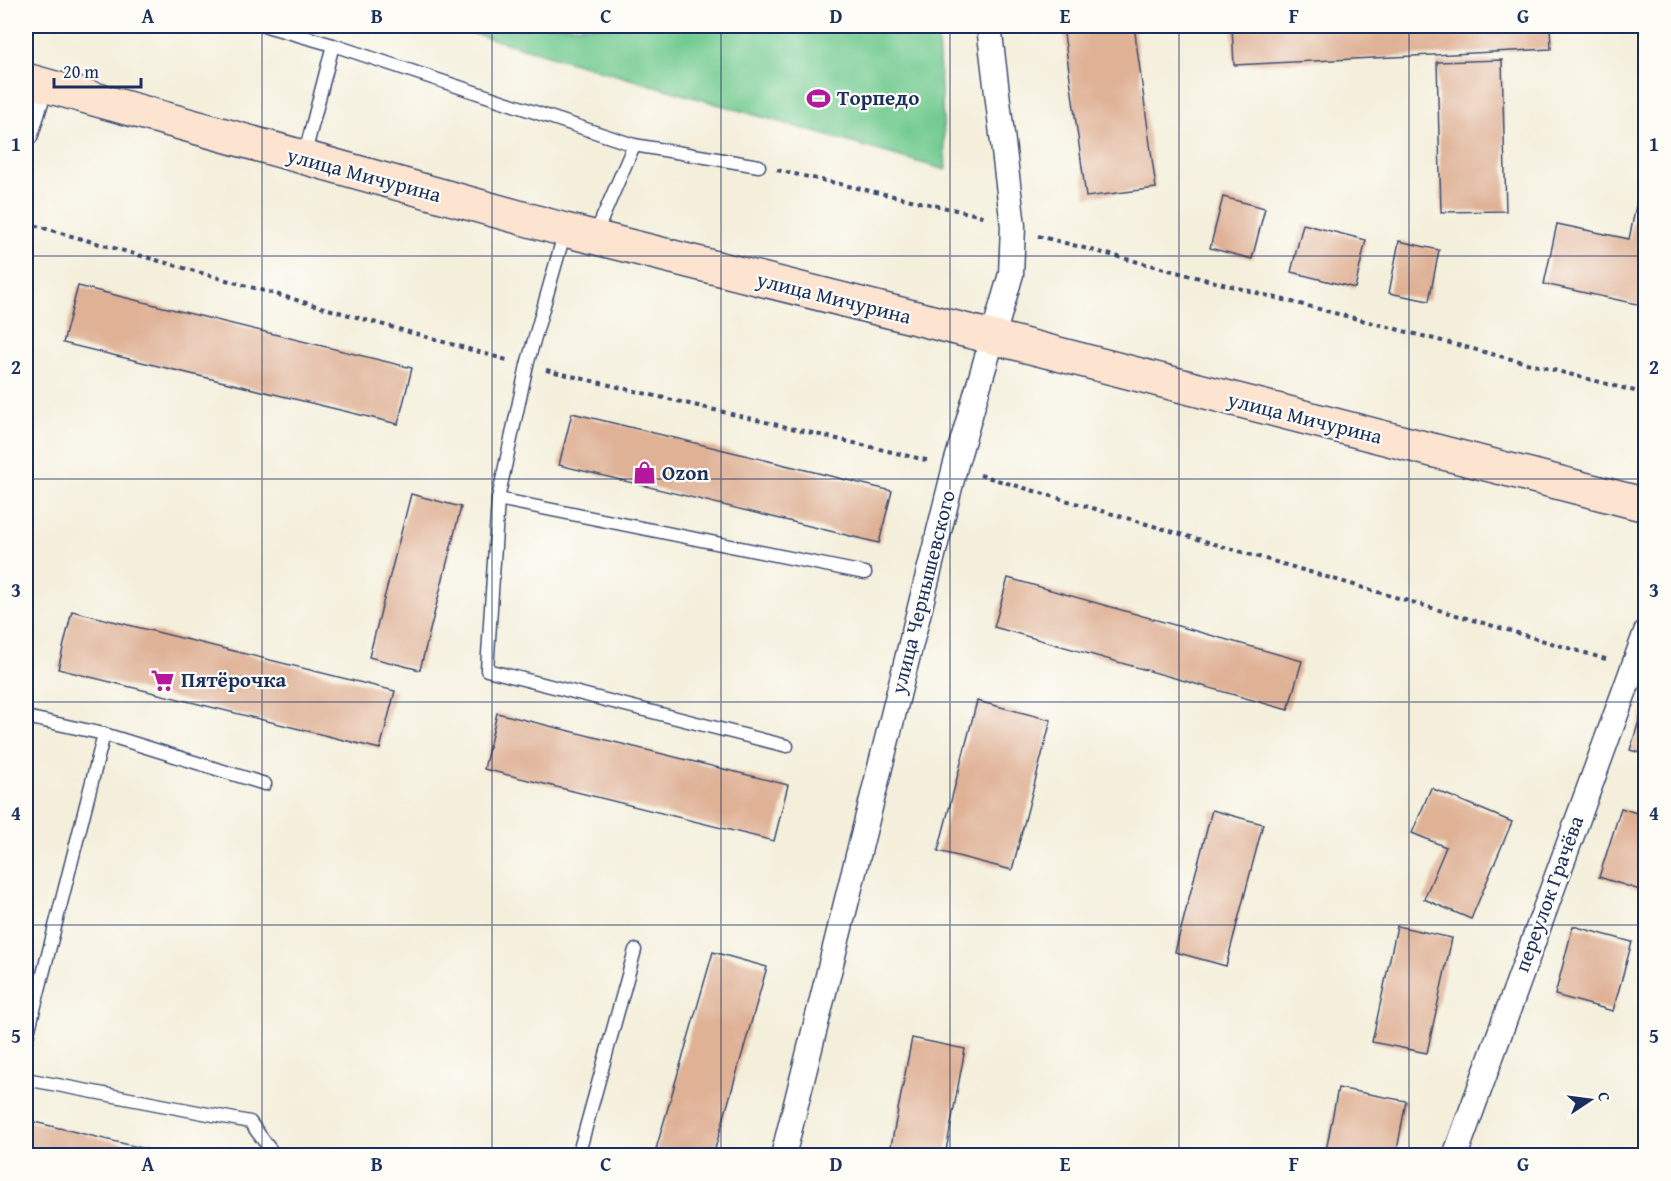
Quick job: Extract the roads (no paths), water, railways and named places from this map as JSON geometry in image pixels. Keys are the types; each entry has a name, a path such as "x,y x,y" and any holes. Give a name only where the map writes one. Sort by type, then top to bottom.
{"main road":[{"name":"улица Мичурина","path":"33,83 580,234 1646,505"}],"street":[{"name":"улица Чернышевского","path":"783,1155 955,467 1011,274 1013,226 989,26"},
{"path":"26,134 33,83"},
{"name":"переулок Грачёва","path":"1455,1155 1639,668 1646,632"}],"lane":[{"path":"266,26 333,45 634,146 759,166"},
{"path":"304,158 333,45"},
{"path":"634,146 580,234 527,365 498,499 487,670 787,746"},
{"path":"498,499 865,573"},
{"path":"26,717 104,734 265,784"},
{"path":"26,1041 104,734"},
{"path":"578,1155 635,950"},
{"path":"26,1079 250,1122 275,1155"}],"place":[{"name":"Торпедо","path":"819,98"},
{"name":"Ozon","path":"644,473"},
{"name":"Пятёрочка","path":"163,680"}]}
